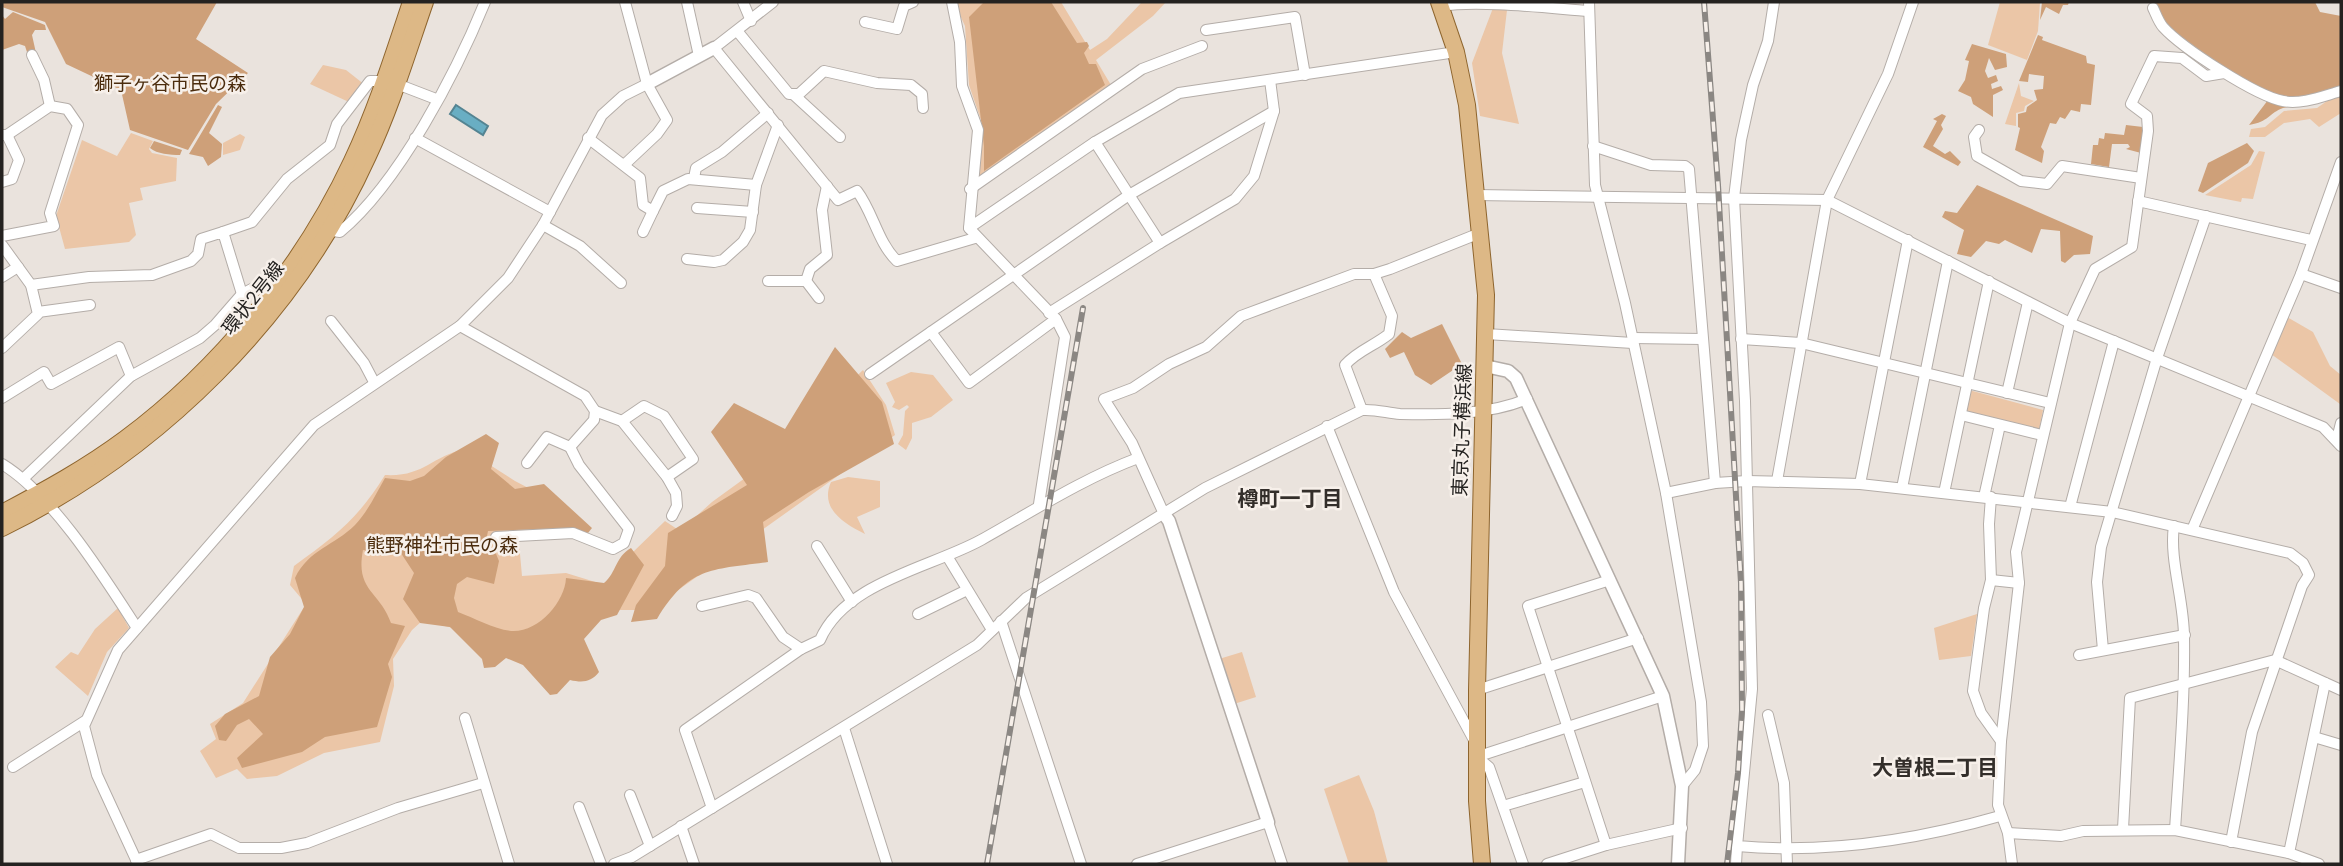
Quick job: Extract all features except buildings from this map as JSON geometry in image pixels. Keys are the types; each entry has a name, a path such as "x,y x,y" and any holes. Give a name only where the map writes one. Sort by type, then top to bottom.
{"main road":[{"name":"環状2号線","path":"2,513 43,499 142,441 225,366 293,282 328,229 368,158 391,83 411,2"},
{"name":"環状2号線","path":"2,528 126,439 172,400 217,356 278,284 351,164 391,83 425,2"},
{"name":"東京丸子横浜線","path":"1440,4 1456,52 1466,105 1480,233 1486,334 1476,690 1476,751 1482,864"}],"street":[{"path":"311,233 328,229 340,232 354,220 415,138 485,2"},
{"path":"624,165 657,134 667,120 647,84 625,2"},
{"path":"687,2 699,56"},
{"path":"743,2 751,21"},
{"path":"483,783 398,808 307,843 281,848 239,848 211,834 137,862 97,775 84,726 118,650 314,425 460,326 508,278 543,225 602,115 623,96 714,48 738,32 773,2"},
{"path":"865,22 897,29 904,6 913,2"},
{"path":"953,2 960,42 962,86 978,130 979,149 970,190 969,228 975,238 1053,316 1065,337 1040,504"},
{"path":"1736,864 1752,689 1747,481 1734,198 1741,139 1752,85 1768,41 1774,2"},
{"path":"1777,481 1827,200 1888,74 1913,2"},
{"path":"1440,4 1589,6 1593,146 1598,197 1666,493 1701,702 1703,746 1695,770 1682,786"},
{"path":"2153,8 2162,26 2224,73 2268,97 2284,102 2298,102 2341,91"},
{"path":"1206,30 1295,17 1305,75"},
{"path":"738,32 789,94 799,94 824,71 877,83 911,85 922,94 923,108"},
{"path":"970,190 1142,69 1202,46"},
{"path":"714,48 838,200 857,191 870,207 887,248 897,261 975,238"},
{"path":"969,228 1095,142 1179,93 1456,52"},
{"path":"32,55 44,80 50,106"},
{"path":"2012,864 2008,833 2000,816 2001,741 2019,583 2016,552 2025,501 2070,323 2095,270 2132,247 2147,116 2131,104 2154,56 2182,58 2206,76 2224,73"},
{"path":"930,332 969,383 1053,316 1160,243 1236,199 1254,176 1274,111 1270,80"},
{"path":"31,285 89,277 152,275 191,261 198,254 201,239 252,222 287,178 330,145 337,124 370,81 391,83 436,99"},
{"path":"793,94 840,137"},
{"path":"2,182 12,179 19,160 4,135 50,106 68,108 78,125 50,213 54,226 2,236"},
{"path":"870,374 1129,195 1274,111"},
{"path":"694,178 696,168 722,152 768,113"},
{"path":"687,259 714,262 723,260 743,242 750,230 756,185 778,125"},
{"path":"1979,130 1974,137 1977,156 2021,181 2047,184 2062,166 2141,178"},
{"path":"415,138 550,212"},
{"path":"588,138 640,178 643,205 653,211"},
{"path":"1095,142 1160,243"},
{"path":"1593,146 1651,165 1685,166 1689,169 1714,483"},
{"path":"2192,530 2301,274 2341,162"},
{"path":"643,232 663,191 694,178 756,185"},
{"path":"806,281 810,270 827,255 822,210 827,186"},
{"path":"1476,195 1827,200 2070,323 2322,427 2339,442"},
{"path":"2137,201 2311,240"},
{"path":"697,208 753,212"},
{"path":"2103,650 2097,582 2101,547 2157,358 2206,216"},
{"path":"543,225 580,246 621,283"},
{"path":"223,232 242,294"},
{"path":"1282,864 1170,521 1104,399 1133,388 1169,364 1206,347 1241,316 1354,274 1374,274 1480,233"},
{"path":"1860,484 1908,240"},
{"path":"2,245 31,285 37,312"},
{"path":"1902,488 1948,261"},
{"path":"2,277 18,267"},
{"path":"1362,410 1345,365 1355,353 1376,344 1389,334 1392,316 1374,274"},
{"path":"2301,274 2341,288"},
{"path":"768,281 806,281"},
{"path":"806,281 819,298"},
{"path":"1944,492 1989,282"},
{"path":"24,478 131,376 200,338 242,294 263,283 278,284"},
{"path":"2007,393 2028,302"},
{"path":"2,348 37,312 90,305"},
{"path":"331,321 364,363 374,382"},
{"path":"460,326 585,396 595,411 622,421 667,477 676,493 677,506 672,516"},
{"path":"1486,334 1702,340"},
{"path":"1741,339 1801,343 2050,403"},
{"path":"2070,507 2114,341"},
{"path":"2,398 44,372 51,384 119,347 131,376"},
{"path":"1485,366 1513,374 1527,399 1663,696 1682,786 1682,828 1678,864"},
{"path":"614,864 650,846 977,645 1026,598 1205,488 1362,410 1398,414 1482,411 1527,399"},
{"path":"622,421 644,406 664,416 693,460 667,477"},
{"path":"569,447 593,420 595,411"},
{"path":"1961,415 2042,435"},
{"path":"2339,442 2341,423"},
{"path":"2000,425 1987,497 1992,580 1984,608 1973,691 1981,712 2001,741"},
{"path":"1327,426 1394,592 1476,751 1489,766 1523,864"},
{"path":"496,537 573,533 582,534 606,548 613,549 624,543 629,529 579,465 569,447 547,437 527,463"},
{"path":"712,808 685,730 801,649 820,640 827,624 852,602 890,579 947,556 1081,482 1138,458"},
{"path":"2,464 24,478 43,499 107,582 137,628"},
{"path":"1666,493 1714,483 1747,481 1860,484 1944,492 2112,512 2290,553 2303,563 2309,575 2302,586 2275,660 2252,732 2231,842"},
{"path":"2174,526 2171,546 2178,568 2185,635 2175,831"},
{"path":"817,546 852,602"},
{"path":"947,556 992,630"},
{"path":"1606,845 1528,606 1610,580"},
{"path":"1992,580 2019,583"},
{"path":"918,614 967,590"},
{"path":"702,606 748,595 756,598 783,637 801,649"},
{"path":"1001,621 1081,864"},
{"path":"2079,654 2185,635"},
{"path":"1476,690 1638,638"},
{"path":"2123,830 2130,698 2275,660 2341,690"},
{"path":"2289,853 2325,683"},
{"path":"1476,751 1567,727 1663,696"},
{"path":"1768,715 1784,783 1787,864"},
{"path":"465,718 509,864"},
{"path":"13,767 85,722"},
{"path":"844,728 887,864"},
{"path":"2314,737 2341,745"},
{"path":"1503,806 1586,782"},
{"path":"630,795 650,846"},
{"path":"579,807 601,864"},
{"path":"1737,846 1787,849 1868,846 1951,830 2000,816"},
{"path":"1136,864 1268,822"},
{"path":"681,826 694,864"},
{"path":"1547,864 1606,845 1682,828"},
{"path":"2008,833 2061,836 2083,831 2175,831 2289,853 2319,864"}],"green space":[{"name":"獅子ヶ谷市民の森","path":"2,2 217,2 196,39 248,73 216,104 188,150 130,130 121,90 66,64 45,22 2,7"},
{"path":"954,2 1061,2 1090,50 1107,39 1142,2 1166,2 1153,16 1096,60 1111,85 977,180 984,129 969,85 965,26"},
{"path":"984,2 1051,2 1077,43 1087,42 1089,46 1084,53 1089,64 1096,64 1105,85 984,171 984,146 969,17"},
{"path":"2000,2 2040,2 2038,31 2027,60 1988,45"},
{"path":"2042,2 2069,2 2068,5 2063,5 2059,14 2046,7 2040,20"},
{"path":"2154,2 2315,2 2320,12 2341,16 2341,87 2297,98 2271,95 2225,69 2163,23"},
{"path":"1493,8 1507,10 1502,53 1519,124 1480,116 1472,63"},
{"path":"13,12 45,25 46,30 35,30 32,35 36,53 28,55 25,46 19,44 2,50 2,15 5,19"},
{"path":"2038,35 2043,37 2042,40 2086,56 2087,63 2095,65 2091,105 2081,104 2080,112 2071,110 2065,119 2060,117 2056,124 2050,123 2041,147 2044,151 2042,163 2015,150 2020,128 2018,114 2026,112 2027,107 2037,100 2034,90 2043,89 2044,76 2029,74 2028,82 2019,81"},
{"path":"1972,44 2006,54 2007,67 1995,70 1989,58 1985,71 1988,78 1996,75 1998,81 1991,84 1992,89 2001,86 2003,90 1993,95 1993,117 1973,104 1971,97 1958,91 1965,80 1969,61 1965,60"},
{"path":"323,65 346,70 365,85 351,103 310,84"},
{"path":"2019,83 2021,96 2034,101 2025,106 2024,111 2016,113 2016,126 2005,124"},
{"path":"2341,94 2341,113 2319,127 2310,119 2284,123 2265,137 2249,137 2251,129 2265,127 2284,111 2317,108"},
{"path":"2326,98 2310,105 2283,108 2261,122 2249,125 2268,100"},
{"path":"218,105 222,107 209,133 222,144 221,157 208,166 203,157 189,154"},
{"path":"1942,114 1946,116 1941,125 1943,129 1933,146 1945,154 1950,151 1961,162 1958,166 1923,147 1937,121 1933,119"},
{"path":"2126,125 2143,127 2141,153 2126,149 2130,147 2128,144 2112,144 2109,167 2091,164 2093,145 2098,145 2099,138 2104,139 2105,133 2124,135"},
{"path":"131,133 153,141 149,149 152,153 177,158 176,181 140,188 143,200 129,203 136,235 129,242 65,249 56,216 82,140 117,156"},
{"path":"240,134 245,137 240,150 223,155 223,143"},
{"path":"154,141 182,150 180,155 153,150 150,148"},
{"path":"2247,143 2254,151 2248,163 2203,193 2198,191 2208,163"},
{"path":"2259,151 2265,152 2253,199 2242,198 2241,202 2205,195 2251,165"},
{"path":"1977,185 2093,236 2090,254 2074,255 2065,263 2061,261 2060,231 2041,229 2032,253 2005,240 1999,244 1986,241 1971,257 1957,254 1964,230 1942,217 1945,211 1957,213"},
{"path":"2287,317 2313,332 2330,366 2341,375 2340,404 2271,354"},
{"path":"1442,324 1462,364 1431,385 1415,375 1404,352 1390,358 1385,349 1402,332 1411,338"},
{"path":"835,347 882,402 894,444 809,492 763,522 768,562 704,574 680,589 657,619 631,622 636,605 665,566 668,533 747,485 711,432 734,403 785,429"},
{"name":"熊野神社市民の森","path":"863,370 886,405 895,435 660,603 642,610 611,610 567,639 458,629 422,621 412,630 393,659 394,686 380,742 324,753 277,776 247,779 237,769 216,778 200,751 216,739 210,724 243,703 306,604 290,585 294,566 345,526 365,504 385,475 409,473 465,449 515,481 561,505 565,530 518,532 522,576 566,573 605,585 631,554 665,521 680,531 712,502 767,462"},
{"path":"911,372 933,375 953,400 931,417 912,423 912,438 906,450 898,444 903,435 905,411 909,407 907,405 899,410 892,407 895,402 886,383"},
{"path":"1969,390 2043,410 2039,431 1964,413"},
{"path":"486,434 499,443 491,469 515,489 544,484 592,528 588,533 573,528 488,531 485,546 494,549 499,561 494,584 467,577 457,584 454,598 458,612 504,630 531,627 555,606 561,597 566,578 604,583 622,556 631,548 644,565 617,615 601,620 584,639 599,672 586,681 570,680 557,694 550,695 523,665 506,658 495,667 484,668 482,659 450,627 420,623 403,599 414,573 395,544 385,554 363,550 361,564 365,583 391,623 405,626 388,664 392,677 377,727 325,737 302,752 242,768 237,758 263,734 249,719 237,725 226,741 219,740 215,726 225,714 259,696 270,657 290,634 304,607 295,578 301,568 307,560 355,525 385,478 410,481 424,476 446,457"},
{"path":"848,477 880,481 880,507 857,517 865,534 842,520 831,508 828,500 831,482"},
{"path":"118,608 129,628 107,652 88,696 55,667 71,652 78,655 95,629"},
{"path":"1977,614 1971,656 1939,660 1934,628"},
{"path":"1242,652 1256,697 1234,704 1219,659"},
{"path":"1359,775 1374,811 1388,864 1349,864 1324,789"}],"water":[{"path":"456,105 488,126 483,135 450,114"}],"railway":[{"path":"1704,2 1718,185 1741,583 1742,711 1727,864"},
{"path":"987,864 1083,308"}],"district":[{"name":"樽町一丁目","path":"1290,499"},
{"name":"大曽根二丁目","path":"1935,768"}]}
